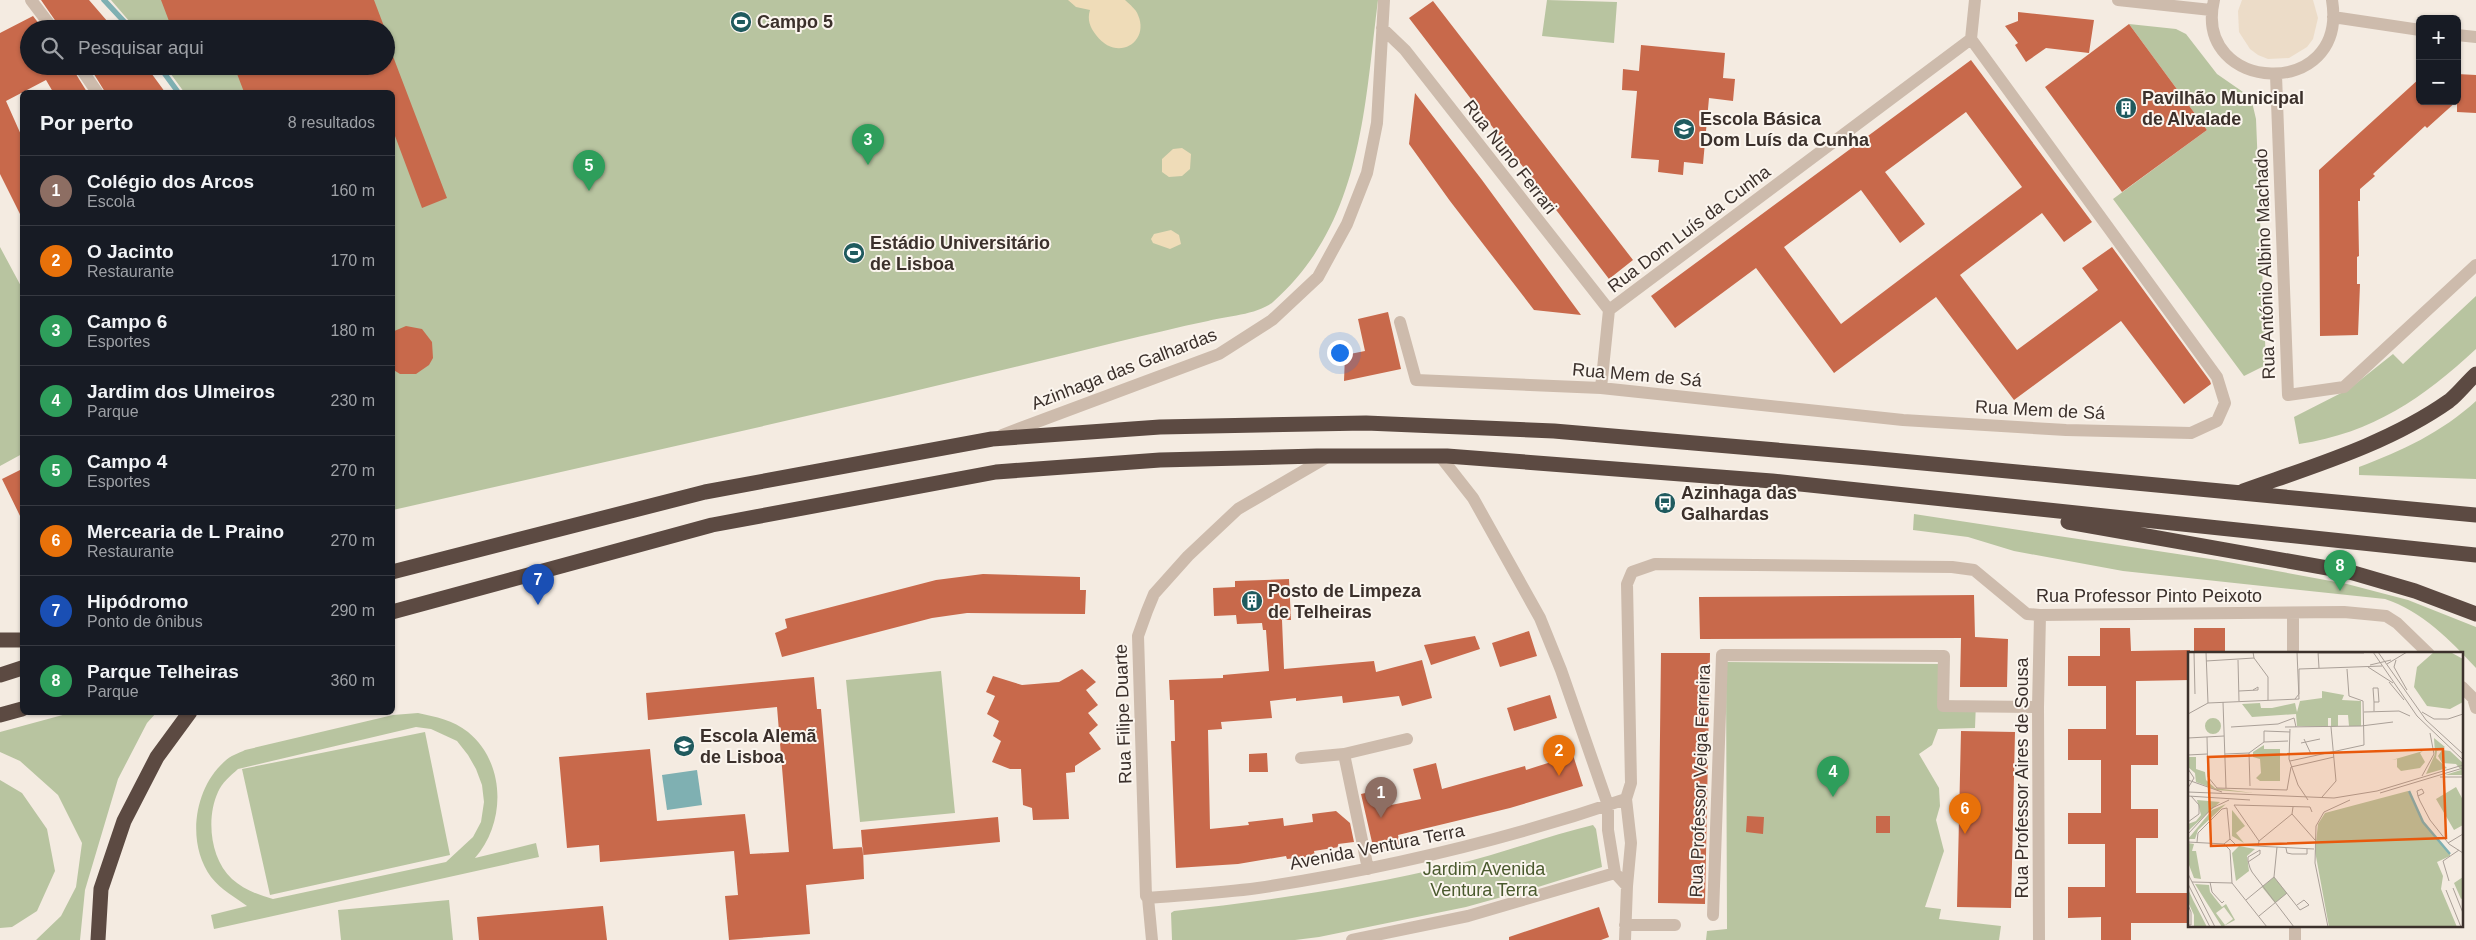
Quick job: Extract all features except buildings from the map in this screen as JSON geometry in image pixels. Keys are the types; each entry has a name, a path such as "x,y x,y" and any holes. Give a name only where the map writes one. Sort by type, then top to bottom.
{"highway":[{"path":"2238,492 2332,459 2405,429 2451,400 2476,374"},
{"path":"395,571 705,492 992,439 1160,427 1375,423 1554,431 2476,514"},
{"path":"395,611 712,525 996,472 1160,460 1329,456 1440,456 1772,481 2476,556"},
{"path":"1918,497 2350,572 2415,591 2476,614"},
{"path":"0,640 20,640"},
{"path":"0,674 20,669"},
{"path":"0,715 20,710"},
{"path":"98,940 102,889 124,821 157,757 188,715"}],"street":[{"path":"31,0 46,20"},
{"name":"Azinhaga das Galhardas","path":"992,439 1123,388 1218,354 1272,320 1318,277 1347,224 1367,173 1377,123 1384,0"},
{"path":"1971,39 1975,0"},
{"path":"2118,0 2212,5 2214,31 2222,49 2237,64 2255,73 2276,75 2293,71 2309,63 2322,50 2330,35 2333,17 2332,0"},
{"path":"2333,17 2416,29"},
{"name":"Rua Nuno Ferrari","path":"1382,28 1405,50 1609,310"},
{"path":"2461,35 2476,37"},
{"name":"Rua Dom Luís da Cunha","path":"1602,388 1609,310 1971,39"},
{"name":"Rua Mem de Sá","path":"1400,322 1416,380 1602,388 1903,420 2066,430 2192,432 2218,421 2225,402 2217,377 1971,39"},
{"path":"85,75 96,90"},
{"name":"Rua António Albino Machado","path":"2276,75 2288,395 2344,387 2476,265"},
{"name":"Rua Filipe Duarte","path":"1152,940 1148,898 1146,896 1138,636 1154,594 1188,556 1238,509 1329,456"},
{"path":"1440,456 1473,498 1540,618 1562,670 1608,805 1608,830 1616,873 1626,886"},
{"name":"Rua Professor Pinto Peixoto","path":"1626,799 1631,783 1626,584 1632,572 1655,564 1952,567 1974,570 2027,614 2040,615 2344,612 2386,616 2397,623 2427,652"},
{"path":"2293,613 2293,652"},
{"name":"Rua Professor Aires de Sousa","path":"2039,940 2038,707 2040,615"},
{"name":"Rua Professor Veiga Ferreira","path":"1713,915 1722,655 1944,656 1943,706 2038,707"},
{"path":"2464,689 2475,703"},
{"path":"1301,758 1344,754 1407,739"},
{"path":"1344,754 1368,869"},
{"path":"1608,805 1626,799 1631,843 1626,886 1625,940"},
{"name":"Avenida Ventura Terra","path":"1148,898 1256,888 1368,869 1489,842 1608,805"},
{"path":"1352,940 1386,937 1468,916 1616,873"},
{"path":"1625,925 1675,925"}],"green space":[{"name":"Estádio Universitário de Lisboa","path":"111,0 1378,0 1362,123 1354,163 1342,201 1325,237 1302,271 1273,302 1259,310 1174,328 846,407 395,510 395,90 183,90 172,75 395,75 395,20 128,20"},
{"path":"1547,0 1617,2 1614,43 1542,36"},
{"path":"2129,24 2176,29 2186,34 2217,74 2243,92 2252,102 2256,119 2266,365 2244,376 2113,199 2207,130"},
{"path":"0,247 20,284 20,455 0,466"},
{"path":"2476,296 2476,349 2456,367 2416,398 2374,422 2326,439 2299,444 2294,417 2349,389 2393,354 2403,364"},
{"path":"2476,401 2476,479 2359,475 2359,467 2421,440 2449,422"},
{"path":"1914,514 2217,560 2347,584 2408,600 2476,627 2476,668 2464,655 2464,652 2461,652 2435,628 2411,611 2385,599 2123,571 2014,551 1968,537 1913,530"},
{"path":"1726,662 1939,664 1938,700 1976,702 1975,728 1938,729 1932,745 1919,754 1939,788 1940,806 1936,820 1944,851 1925,907 1941,909 1939,919 2001,926 1999,940 1706,940 1707,931 1727,929"},
{"path":"941,671 955,813 860,822 846,680"},
{"path":"418,713 444,720 468,732 480,745 489,760 495,776 497,794 492,828 485,844 475,858 536,843 539,857 214,929 211,915 247,906 215,882 203,863 198,848 197,816 200,801 214,772 227,759 245,750 393,715","holes":["416,727 431,729 457,741 476,769 482,785 484,802 481,822 473,837 446,862 273,899 256,894 236,883 219,861 212,838 211,826 214,802 226,780 238,769"]},
{"path":"63,715 154,715 147,723 118,779 85,890 80,940 36,940 61,916 76,887 82,843 58,795 20,761 0,752 0,732"},
{"path":"425,732 450,855 270,895 242,769"},
{"path":"0,780 22,793 47,829 55,871 37,911 12,927 0,928"},
{"name":"Jardim Avenida Ventura Terra","path":"1593,825 1596,829 1602,867 1466,907 1319,937 1295,940 1172,940 1171,913 1174,911 1280,898 1385,880 1472,861"},
{"path":"449,900 453,940 341,940 338,910"}],"sand":[{"path":"1068,0 1125,0 1137,13 1141,25 1136,41 1122,48 1104,43 1091,26 1089,20 1090,10 1076,7"},
{"path":"1182,148 1191,154 1190,169 1182,176 1169,177 1162,172 1162,159 1173,149"},
{"path":"1171,230 1179,235 1181,244 1170,249 1153,243 1151,239 1154,234"}],"shaded area":[{"path":"2242,0 2313,0 2318,18 2313,39 2307,47 2289,58 2268,59 2258,55 2250,49 2239,32 2238,11"}],"water":[{"path":"697,770 702,805 667,810 662,775"}],"waterway":[{"path":"104,0 123,20"},
{"path":"166,75 177,90"}],"place":[{"name":"Campo 5","path":"741,22"},
{"name":"Pavilhão Municipal de Alvalade","path":"2126,108"},
{"name":"Escola Básica Dom Luís da Cunha","path":"1684,129"},
{"name":"Campo 6","path":"868,165"},
{"name":"Campo 4","path":"589,191"},
{"name":"Estádio Universitário de Lisboa","path":"854,253"},
{"name":"Azinhaga das Galhardas","path":"1665,503"},
{"name":"Parque Telheiras","path":"2340,591"},
{"name":"Posto de Limpeza de Telheiras","path":"1252,601"},
{"name":"Hipódromo","path":"538,605"},
{"name":"Escola Alemã de Lisboa","path":"684,746"},
{"name":"O Jacinto","path":"1559,776"},
{"name":"Jardim dos Ulmeiros","path":"1833,797"},
{"name":"Colégio dos Arcos","path":"1381,818"},
{"name":"Mercearia de L Praino","path":"1965,834"}]}
